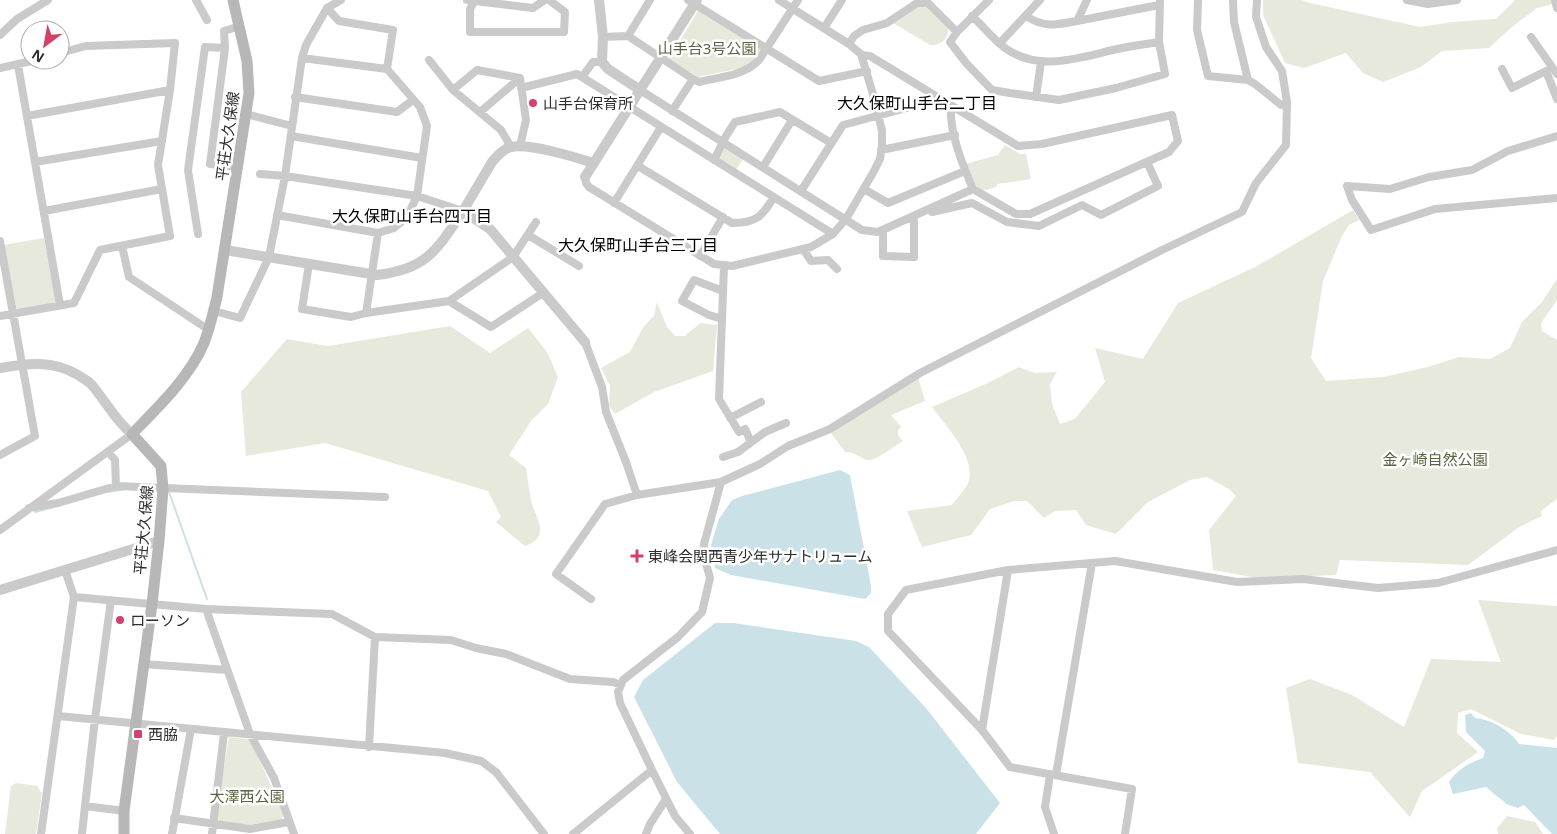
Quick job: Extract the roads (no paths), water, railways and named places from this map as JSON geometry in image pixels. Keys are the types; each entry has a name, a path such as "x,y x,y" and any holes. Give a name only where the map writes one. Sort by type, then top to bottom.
{"main road":[{"name":"平荘大久保線","path":"124,834 124,811 152,604 163,489 160,466 132,434 184,375 204,344 214,311 249,93 247,60 233,0"}],"street":[{"path":"0,35 17,19 48,0"},
{"path":"196,0 207,20"},
{"path":"214,311 240,318 269,257 292,136 295,97 302,58 306,45 328,4 340,0"},
{"path":"547,0 565,12 564,32 470,32 472,1 525,4 532,8 547,0"},
{"path":"598,0 603,37 602,62 608,70 862,230 878,232 974,189"},
{"path":"628,36 650,0"},
{"path":"779,0 849,44 861,54 870,56 1018,146 1042,144 1172,115 1178,141 1168,152 1147,162 1030,214 1016,214 974,189 965,170 955,135 950,115 951,106"},
{"path":"603,37 628,36 699,82 744,72 753,67 798,0"},
{"path":"824,28 842,0"},
{"path":"989,0 956,32 950,42 966,63 992,90 1059,100 1116,88 1165,74 1159,42 1159,2 1048,26 1033,21 1026,16"},
{"path":"1000,43 1040,0"},
{"path":"1077,21 1087,0"},
{"path":"1198,0 1197,30 1208,76 1248,80 1281,105 1287,102"},
{"path":"1234,0 1234,22 1248,80"},
{"path":"591,598 556,574 605,504 637,495 722,482 760,464 788,446 830,429 894,388 928,369 1144,259 1242,212 1256,183 1286,145 1287,102 1282,71 1266,47 1256,17 1257,0"},
{"path":"1407,0 1428,4 1457,0"},
{"path":"1555,0 1557,8"},
{"path":"861,54 867,71 882,131 881,150 874,171 846,219 833,234 811,247 732,266 714,264 614,203 589,187 586,183 585,177 593,163 660,58 693,1 818,81 867,71"},
{"path":"849,44 854,36 863,30 887,23 917,3 929,1 956,32"},
{"path":"328,4 339,21 393,30 387,69"},
{"path":"972,16 1000,43 1026,58 1041,62 1068,61 1120,48 1159,42"},
{"path":"238,167 210,164 225,48 224,31 240,26"},
{"path":"1531,37 1557,74"},
{"path":"0,316 74,303 100,250 170,236 158,165 170,90 175,43 86,46 70,50"},
{"path":"198,234 188,170 205,47 225,48"},
{"path":"277,215 378,233 394,228 408,217 417,196 427,126 420,108 414,100 387,69 302,58"},
{"path":"430,60 453,90 501,130 516,147"},
{"path":"582,77 593,62 602,62"},
{"path":"1036,97 1041,62"},
{"path":"0,68 18,65 60,305"},
{"path":"1502,69 1512,88 1546,71 1557,99"},
{"path":"453,90 477,70 520,78"},
{"path":"521,88 577,74 833,234"},
{"path":"516,147 526,120 520,78"},
{"path":"480,112 520,78"},
{"path":"672,111 693,79"},
{"path":"27,116 170,90"},
{"path":"295,97 397,112 414,100"},
{"path":"801,191 842,125 940,99"},
{"path":"714,160 735,122 780,112 831,143"},
{"path":"246,114 292,126"},
{"path":"762,167 792,120"},
{"path":"614,203 661,127"},
{"path":"881,150 955,135"},
{"path":"292,136 422,158"},
{"path":"1557,136 1508,151 1472,170 1429,177 1390,189 1347,186 1352,200 1370,230 1435,209 1557,198"},
{"path":"35,162 162,141"},
{"path":"225,250 371,274 398,272 413,267 438,248 498,155 516,147 558,154 593,163"},
{"path":"929,209 932,212 972,203 1007,222 1039,226 1082,205 1101,215 1158,186 1147,162"},
{"path":"638,166 732,223 747,223 761,216 774,197"},
{"path":"864,189 888,203 965,170"},
{"path":"260,174 417,196 462,211 490,229 585,342 602,386 606,412 637,495"},
{"path":"44,211 162,189"},
{"path":"883,230 883,256 914,257 914,216"},
{"path":"700,256 723,217"},
{"path":"309,264 302,308 351,317 366,313 449,301 513,257 536,222"},
{"path":"366,313 378,233"},
{"path":"528,235 579,266"},
{"path":"0,241 35,436 0,456"},
{"path":"122,246 129,277 209,330"},
{"path":"803,249 811,261 828,260 837,269"},
{"path":"724,266 719,400 739,432 745,429 751,442"},
{"path":"722,319 708,315 682,301 694,280 723,291"},
{"path":"449,301 491,327 544,293"},
{"path":"0,368 22,364 48,363 69,370 89,382 121,425 132,434 0,530"},
{"path":"730,418 761,402"},
{"path":"723,457 738,452 765,432 786,423"},
{"path":"108,453 115,460 116,486"},
{"path":"690,834 675,816 666,800 620,702 618,692 623,680 628,675 678,637 702,612 710,578 705,560 704,544 722,482"},
{"path":"29,508 116,486 136,485 163,489 385,497"},
{"path":"0,590 159,541"},
{"path":"1125,834 1132,789 1010,767 982,730 888,631 888,614 906,590 1008,570 1115,561 1237,582 1304,579 1378,588 1438,583 1557,550"},
{"path":"1054,834 1045,807 1053,775 1092,563"},
{"path":"41,834 74,597 65,570"},
{"path":"982,730 1008,570"},
{"path":"74,597 206,609 332,614 374,637 451,640 476,648 506,654 570,679 613,682 621,685"},
{"path":"82,834 111,600"},
{"path":"206,609 250,734 274,778 294,834"},
{"path":"369,747 374,637"},
{"path":"144,664 227,670"},
{"path":"58,716 445,753 481,761 496,772 544,834"},
{"path":"172,834 191,729"},
{"path":"212,834 224,733"},
{"path":"574,834 652,770"},
{"path":"646,834 650,824 666,800"},
{"path":"85,806 124,811"},
{"path":"174,818 249,831 289,822"}],"water":[{"path":"840,470 850,475 871,586 871,593 865,599 731,575 715,568 711,545 719,519 732,500"},
{"path":"715,623 734,623 856,641 869,647 926,708 1000,803 976,834 720,834 677,782 634,697 643,680"},
{"path":"1471,713 1475,718 1500,726 1519,744 1557,748 1557,834 1552,834 1524,805 1518,808 1506,804 1486,787 1453,794 1449,782 1464,767 1483,758 1485,751 1466,732 1465,715"}],"waterway":[{"path":"107,492 122,490"},
{"path":"169,492 207,599"},
{"path":"35,512 54,507"}],"place":[{"name":"山手台保育所","path":"533,103"},
{"name":"東峰会関西青少年サナトリューム","path":"637,556"},
{"name":"ローソン","path":"120,620"},
{"name":"西脇","path":"138,734"}],"district":[{"name":"大久保町山手台二丁目","path":"917,103"},
{"name":"大久保町山手台四丁目","path":"412,216"},
{"name":"大久保町山手台三丁目","path":"638,245"}],"park label":[{"name":"山手台3号公園","path":"707,48"},
{"name":"金ヶ崎自然公園","path":"1435,459"},
{"name":"大澤西公園","path":"247,796"}]}
